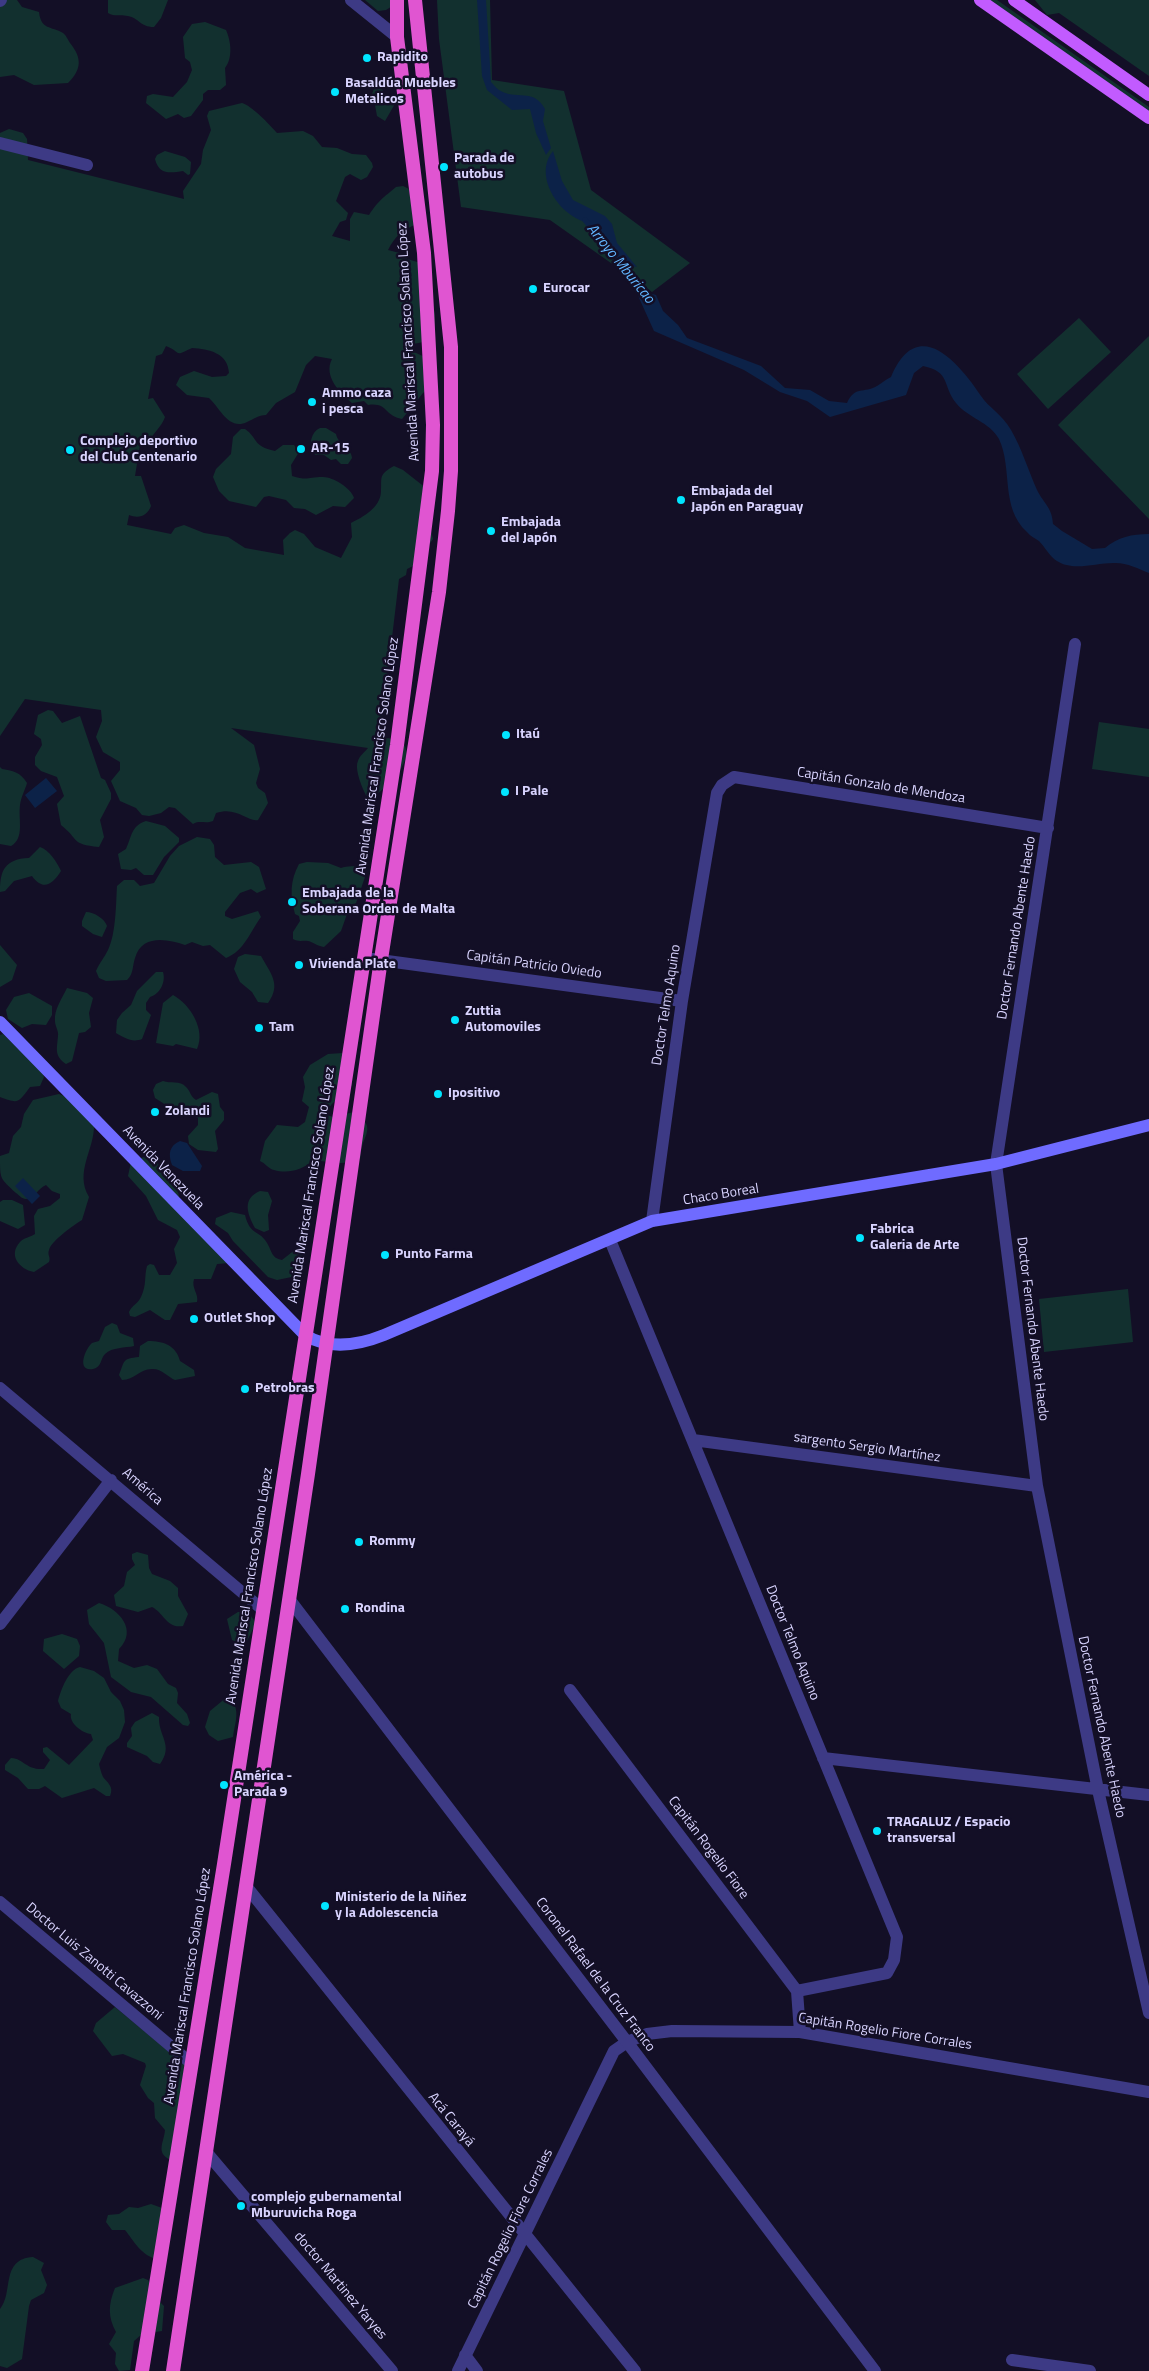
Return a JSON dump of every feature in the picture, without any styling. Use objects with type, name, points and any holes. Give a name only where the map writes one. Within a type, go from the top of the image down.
[{"type":"highway","name":"Avenida Mariscal Francisco Solano López","points":[[173,2371],[289,1599],[315,1339],[365,958],[397,746],[432,471],[433,425],[424,253],[397,37],[397,0]]},
{"type":"highway","name":"Avenida Mariscal Francisco Solano López","points":[[142,2371],[263,1610],[315,1339],[381,959],[439,592],[451,471],[451,347],[415,0]]},
{"type":"main road","points":[[980,0],[1149,118]]},
{"type":"main road","points":[[1014,0],[1149,95]]},
{"type":"main road","name":"Avenida Venezuela","points":[[0,1022],[315,1339]]},
{"type":"main road","name":"Chaco Boreal","points":[[315,1339],[345,1345],[363,1344],[652,1221],[996,1164],[1149,1125]]},
{"type":"street","points":[[351,0],[397,37]]},
{"type":"street","points":[[0,143],[86,165]]},
{"type":"street","name":"Doctor Fernando Abente Haedo","points":[[1074,644],[1048,828],[996,1164],[1037,1486],[1098,1790],[1149,2013]]},
{"type":"street","name":"Capitán Gonzalo de Mendoza","points":[[717,793],[722,785],[734,777],[1048,828]]},
{"type":"street","name":"Doctor Telmo Aquino","points":[[652,1221],[682,1001],[717,793]]},
{"type":"street","name":"Capitán Patricio Oviedo","points":[[365,958],[682,1001]]},
{"type":"street","name":"Doctor Telmo Aquino","points":[[610,1240],[694,1440],[897,1937],[894,1960],[887,1973],[797,1991]]},
{"type":"street","name":"América","points":[[0,1388],[263,1610]]},
{"type":"street","name":"sargento Sergio Martínez","points":[[694,1440],[1037,1486]]},
{"type":"street","points":[[0,1624],[111,1480]]},
{"type":"street","name":"Coronel Rafael de la Cruz Franco","points":[[289,1599],[875,2371]]},
{"type":"street","name":"Capitán Rogelio Fiore","points":[[570,1690],[797,1991]]},
{"type":"street","points":[[823,1758],[1149,1795]]},
{"type":"street","name":"Acá Carayá","points":[[246,1886],[635,2371]]},
{"type":"street","name":"Doctor Luis Zanotti Cavazzoni","points":[[0,1902],[192,2064]]},
{"type":"street","points":[[797,1991],[800,2032]]},
{"type":"street","name":"Capitán Rogelio Fiore Corrales","points":[[458,2371],[464,2355],[525,2236],[614,2051],[627,2042],[647,2034],[672,2031],[800,2032],[1149,2092]]},
{"type":"street","name":"doctor Martinez Yaryes","points":[[207,2153],[392,2371]]},
{"type":"street","points":[[464,2355],[477,2371]]},
{"type":"street","points":[[1012,2360],[1090,2371]]},
{"type":"green space","points":[[0,0],[17,0],[22,7],[39,12],[44,25],[65,35],[77,54],[79,63],[76,73],[68,83],[34,85],[14,75],[0,77]]},
{"type":"green space","points":[[108,0],[168,0],[161,18],[154,27],[149,27],[132,17],[108,13]]},
{"type":"green space","points":[[365,0],[397,0],[397,3],[386,10],[378,11]]},
{"type":"green space","points":[[437,0],[490,0],[492,80],[564,91],[591,190],[690,263],[652,292],[550,220],[461,207],[439,39]]},
{"type":"green space","points":[[990,0],[997,0],[1149,107],[1149,112]]},
{"type":"green space","points":[[1035,0],[1149,0],[1149,76],[1059,13],[1047,15]]},
{"type":"green space","points":[[205,22],[226,30],[228,34],[230,49],[228,64],[225,68],[226,85],[220,90],[208,90],[203,94],[203,100],[191,116],[184,118],[178,114],[166,119],[146,103],[147,96],[153,94],[173,97],[187,82],[192,70],[190,62],[185,58],[183,37],[192,24]]},
{"type":"green space","points":[[375,86],[381,87],[387,98],[392,98],[396,102],[385,121],[377,116],[375,105],[370,99]]},
{"type":"green space","name":"Complejo deportivo del Club Centenario","points":[[242,103],[255,111],[277,133],[303,131],[313,136],[322,147],[337,148],[352,154],[366,155],[372,163],[373,167],[367,177],[361,180],[350,174],[345,177],[336,201],[348,213],[346,220],[340,222],[332,236],[350,241],[350,219],[354,212],[369,215],[379,202],[396,187],[403,186],[411,190],[417,224],[400,234],[388,250],[407,255],[407,259],[424,264],[435,314],[435,331],[429,341],[413,344],[414,352],[429,359],[431,387],[423,393],[402,419],[392,415],[383,407],[368,405],[364,401],[352,403],[338,389],[331,378],[330,365],[332,359],[315,356],[306,365],[295,392],[276,403],[266,415],[258,416],[241,424],[230,421],[225,417],[209,398],[187,395],[176,385],[180,377],[194,371],[212,377],[226,376],[229,373],[225,361],[211,351],[192,348],[178,353],[166,346],[162,354],[156,356],[148,399],[153,398],[165,417],[150,441],[141,439],[135,476],[141,476],[151,506],[142,516],[129,515],[127,525],[171,534],[175,528],[184,525],[204,533],[228,537],[245,548],[284,555],[283,540],[295,530],[304,534],[315,547],[341,558],[352,537],[351,523],[366,515],[378,503],[383,474],[394,466],[403,470],[431,492],[429,522],[433,539],[415,565],[407,569],[406,575],[399,579],[380,738],[397,740],[405,746],[406,756],[402,767],[394,778],[385,788],[375,795],[367,797],[359,779],[357,765],[360,757],[368,748],[231,728],[254,745],[260,769],[256,783],[258,788],[265,793],[268,803],[258,820],[230,811],[223,811],[216,813],[213,821],[193,824],[175,808],[169,807],[161,813],[149,816],[142,815],[136,808],[120,801],[111,781],[120,770],[120,762],[103,752],[96,737],[102,721],[101,710],[25,699],[0,736],[0,133],[9,129],[23,133],[27,139],[28,160],[184,199],[183,191],[201,164],[203,150],[211,130],[207,116],[209,111]]},
{"type":"green space","points":[[165,151],[185,157],[191,162],[190,174],[188,175],[183,171],[166,172],[159,168],[155,159],[157,155]]},
{"type":"green space","points":[[1079,318],[1111,352],[1048,409],[1017,374]]},
{"type":"green space","points":[[1149,336],[1149,519],[1058,425]]},
{"type":"green space","points":[[320,428],[326,428],[336,434],[339,441],[351,454],[352,458],[348,464],[341,464],[336,459],[331,460],[324,455],[312,453],[312,439],[315,432]]},
{"type":"green space","points":[[241,429],[245,429],[262,447],[268,449],[275,451],[283,445],[294,445],[299,452],[291,465],[292,476],[305,479],[327,477],[346,487],[354,498],[345,507],[333,506],[316,515],[305,509],[294,508],[286,500],[269,496],[264,497],[256,507],[229,501],[219,491],[213,477],[216,469],[231,454],[233,437]]},
{"type":"green space","points":[[48,710],[53,711],[62,723],[80,716],[101,778],[105,780],[111,793],[111,799],[100,820],[104,837],[99,847],[79,843],[61,825],[57,804],[64,796],[57,777],[41,771],[35,765],[35,757],[42,745],[41,739],[34,734],[38,715]]},
{"type":"green space","points":[[1099,722],[1149,729],[1149,777],[1092,769]]},
{"type":"green space","points":[[0,767],[19,774],[27,783],[20,805],[18,838],[11,846],[0,844]]},
{"type":"green space","points":[[146,821],[165,826],[179,838],[179,842],[164,857],[153,875],[144,875],[136,868],[131,870],[121,869],[118,854],[126,849],[137,826]]},
{"type":"green space","points":[[197,837],[210,839],[214,845],[215,857],[224,865],[251,862],[259,867],[266,889],[257,893],[251,889],[240,893],[225,912],[225,916],[232,919],[258,911],[261,917],[242,946],[238,951],[226,958],[210,945],[203,946],[192,942],[185,945],[171,941],[156,940],[143,945],[138,950],[132,972],[127,980],[106,981],[99,978],[96,971],[108,950],[113,936],[117,886],[124,880],[134,880],[140,886],[154,883],[170,856],[179,846]]},
{"type":"green space","points":[[40,847],[47,851],[61,871],[54,880],[44,885],[36,881],[32,876],[14,881],[5,891],[0,892],[1,878],[9,863],[29,858]]},
{"type":"green space","points":[[307,862],[328,863],[341,868],[355,866],[366,874],[356,903],[347,914],[341,931],[324,947],[309,941],[293,939],[293,932],[300,921],[293,907],[292,882],[299,864]]},
{"type":"green space","points":[[86,912],[102,918],[106,923],[107,926],[102,937],[93,934],[82,926]]},
{"type":"green space","points":[[0,945],[17,965],[12,980],[0,987]]},
{"type":"green space","points":[[245,954],[261,956],[271,973],[274,990],[268,1003],[258,1002],[252,992],[240,982],[234,969],[238,957]]},
{"type":"green space","points":[[156,972],[163,972],[164,980],[157,993],[150,997],[146,1003],[146,1010],[151,1015],[142,1039],[132,1040],[116,1033],[117,1020],[131,1005],[137,991]]},
{"type":"green space","points":[[67,988],[87,993],[93,998],[89,1013],[91,1027],[85,1032],[79,1033],[72,1061],[66,1064],[57,1052],[58,1034],[55,1017],[57,1008]]},
{"type":"green space","points":[[29,993],[52,1006],[52,1015],[46,1025],[32,1024],[22,1028],[8,1019],[6,1010],[14,997]]},
{"type":"green space","points":[[173,995],[185,1005],[195,1018],[199,1034],[197,1049],[176,1044],[173,1046],[156,1043],[163,1003]]},
{"type":"green space","points":[[3,1034],[42,1072],[44,1077],[40,1086],[30,1087],[18,1101],[11,1101],[0,1097],[0,1035]]},
{"type":"green space","points":[[343,1053],[352,1073],[352,1085],[330,1106],[327,1115],[333,1117],[354,1112],[365,1122],[367,1132],[362,1145],[360,1159],[346,1163],[312,1161],[304,1167],[290,1171],[279,1171],[270,1168],[260,1161],[265,1141],[277,1125],[298,1127],[305,1122],[309,1107],[302,1101],[305,1087],[303,1077],[310,1065],[328,1054]]},
{"type":"green space","points":[[163,1081],[184,1085],[196,1100],[212,1092],[218,1094],[220,1107],[224,1112],[224,1120],[215,1131],[218,1149],[216,1152],[198,1150],[189,1144],[188,1136],[198,1125],[198,1118],[183,1111],[177,1112],[155,1098],[153,1090],[156,1084]]},
{"type":"green space","points":[[59,1094],[64,1096],[94,1124],[92,1142],[84,1170],[85,1188],[89,1197],[82,1220],[54,1242],[49,1252],[49,1262],[34,1272],[20,1265],[15,1252],[21,1241],[35,1234],[34,1216],[38,1209],[50,1206],[60,1198],[60,1194],[52,1191],[46,1185],[29,1199],[22,1198],[2,1178],[0,1156],[9,1153],[13,1136],[21,1127],[24,1114],[33,1100]]},
{"type":"green space","points":[[144,1157],[153,1158],[177,1185],[180,1203],[229,1263],[217,1264],[211,1279],[194,1279],[193,1285],[197,1302],[178,1304],[170,1320],[165,1320],[150,1310],[135,1317],[130,1316],[129,1312],[140,1299],[143,1292],[147,1266],[150,1264],[154,1265],[159,1275],[170,1275],[177,1263],[174,1249],[180,1237],[177,1230],[158,1220],[146,1196],[128,1176],[131,1162]]},
{"type":"green space","points":[[260,1191],[268,1192],[272,1201],[268,1215],[269,1230],[264,1232],[255,1228],[248,1212],[250,1198]]},
{"type":"green space","points":[[12,1200],[23,1205],[25,1225],[18,1229],[0,1221],[0,1202]]},
{"type":"green space","points":[[231,1212],[245,1215],[252,1230],[264,1239],[276,1258],[282,1260],[296,1249],[305,1255],[304,1270],[301,1275],[277,1280],[268,1277],[233,1241],[228,1233],[215,1224],[216,1218]]},
{"type":"green space","points":[[1128,1289],[1133,1342],[1044,1352],[1039,1299]]},
{"type":"green space","points":[[112,1323],[117,1325],[120,1333],[133,1338],[134,1346],[108,1352],[103,1356],[98,1367],[88,1369],[83,1364],[89,1346],[99,1341],[105,1327]]},
{"type":"green space","points":[[148,1341],[168,1345],[175,1351],[180,1361],[194,1370],[195,1376],[175,1380],[159,1370],[148,1369],[122,1380],[119,1375],[123,1363],[139,1357],[140,1346]]},
{"type":"green space","points":[[137,1552],[148,1555],[149,1568],[152,1574],[170,1581],[178,1588],[178,1596],[188,1614],[183,1626],[169,1623],[152,1607],[138,1612],[116,1606],[114,1595],[124,1586],[127,1572],[135,1565],[132,1554]]},
{"type":"green space","points":[[99,1603],[113,1610],[124,1621],[127,1635],[119,1649],[118,1661],[134,1668],[147,1665],[157,1669],[168,1684],[176,1688],[178,1693],[177,1703],[187,1714],[190,1723],[188,1726],[183,1725],[151,1697],[131,1692],[111,1677],[104,1643],[89,1624],[87,1610]]},
{"type":"green space","points":[[238,1612],[248,1612],[256,1623],[247,1641],[241,1644],[232,1640],[227,1619]]},
{"type":"green space","points":[[62,1634],[77,1639],[80,1646],[79,1656],[64,1669],[43,1651],[44,1639]]},
{"type":"green space","points":[[80,1667],[94,1671],[104,1678],[124,1710],[125,1722],[119,1738],[107,1747],[99,1764],[103,1777],[111,1788],[110,1796],[106,1796],[94,1788],[62,1798],[45,1786],[39,1789],[28,1789],[18,1778],[5,1770],[5,1765],[11,1758],[33,1768],[44,1769],[50,1760],[43,1752],[43,1748],[47,1747],[69,1765],[93,1740],[91,1734],[80,1730],[74,1724],[71,1714],[61,1708],[58,1701],[69,1676]]},
{"type":"green space","points":[[227,1697],[235,1705],[236,1710],[233,1737],[218,1741],[209,1735],[205,1727],[210,1711]]},
{"type":"green space","points":[[152,1713],[159,1717],[159,1724],[166,1746],[164,1757],[160,1764],[127,1747],[127,1743],[132,1736],[131,1728],[135,1722]]},
{"type":"green space","points":[[115,2007],[186,2066],[171,2160],[162,2151],[165,2130],[155,2118],[154,2103],[148,2098],[140,2085],[146,2066],[145,2063],[123,2054],[112,2056],[93,2031],[96,2023]]},
{"type":"green space","points":[[151,2204],[162,2208],[156,2259],[142,2251],[125,2230],[112,2230],[106,2222],[108,2215],[119,2214],[129,2207],[138,2208]]},
{"type":"green space","points":[[33,2257],[44,2263],[41,2270],[47,2285],[44,2293],[31,2300],[22,2359],[7,2368],[0,2366],[0,2309],[4,2302],[12,2270],[23,2259]]},
{"type":"green space","points":[[143,2278],[148,2280],[158,2300],[164,2306],[162,2331],[142,2334],[134,2341],[130,2370],[119,2371],[115,2364],[116,2353],[109,2344],[116,2332],[110,2316],[111,2300],[115,2288]]},
{"type":"water","points":[[477,0],[486,0],[491,82],[505,93],[530,96],[540,102],[545,109],[543,121],[551,148],[546,155],[536,133],[530,109],[512,110],[487,90],[482,76]]},
{"type":"water","points":[[553,151],[562,181],[573,200],[605,216],[612,224],[617,243],[637,267],[616,263],[611,246],[601,232],[571,215],[555,199],[546,175],[548,159]]},
{"type":"water","points":[[635,289],[656,295],[663,311],[678,325],[687,338],[761,366],[785,388],[810,390],[829,401],[847,403],[853,394],[877,386],[891,377],[901,359],[913,349],[925,346],[937,350],[960,369],[1011,430],[1037,490],[1049,509],[1053,524],[1092,549],[1105,548],[1115,541],[1126,537],[1149,534],[1149,573],[1120,563],[1071,566],[1052,557],[1039,541],[1027,532],[1013,511],[1003,451],[999,439],[990,428],[967,413],[956,403],[945,380],[938,372],[923,366],[914,373],[906,395],[830,417],[807,401],[780,392],[744,370],[654,331]]},
{"type":"water","points":[[46,778],[57,791],[35,808],[25,795]]},
{"type":"water","points":[[180,1141],[187,1143],[202,1166],[200,1171],[183,1171],[172,1165],[170,1151]]},
{"type":"water","points":[[23,1178],[40,1196],[32,1204],[15,1186]]},
{"type":"waterway","name":"Arroyo Mburicao","points":[[585,220],[650,297]]},
{"type":"place","name":"Rapidito","points":[[367,58]]},
{"type":"place","name":"Basaldúa Muebles Metalicos","points":[[335,92]]},
{"type":"place","name":"Parada de autobus","points":[[444,167]]},
{"type":"place","name":"Eurocar","points":[[533,289]]},
{"type":"place","name":"Ammo caza i pesca","points":[[312,402]]},
{"type":"place","name":"AR-15","points":[[301,449]]},
{"type":"place","name":"Complejo deportivo del Club Centenario","points":[[70,450]]},
{"type":"place","name":"Embajada del Japón en Paraguay","points":[[681,500]]},
{"type":"place","name":"Embajada del Japón","points":[[491,531]]},
{"type":"place","name":"Itaú","points":[[506,735]]},
{"type":"place","name":"I Pale","points":[[505,792]]},
{"type":"place","name":"Embajada de la Soberana Orden de Malta","points":[[292,902]]},
{"type":"place","name":"Vivienda Plate","points":[[299,965]]},
{"type":"place","name":"Zuttia Automoviles","points":[[455,1020]]},
{"type":"place","name":"Tam","points":[[259,1028]]},
{"type":"place","name":"Ipositivo","points":[[438,1094]]},
{"type":"place","name":"Zolandi","points":[[155,1112]]},
{"type":"place","name":"Fabrica Galeria de Arte","points":[[860,1238]]},
{"type":"place","name":"Punto Farma","points":[[385,1255]]},
{"type":"place","name":"Outlet Shop","points":[[194,1319]]},
{"type":"place","name":"Petrobras","points":[[245,1389]]},
{"type":"place","name":"Rommy","points":[[359,1542]]},
{"type":"place","name":"Rondina","points":[[345,1609]]},
{"type":"place","name":"América - Parada 9","points":[[224,1785]]},
{"type":"place","name":"TRAGALUZ / Espacio transversal","points":[[877,1831]]},
{"type":"place","name":"Ministerio de la Niñez y la Adolescencia","points":[[325,1906]]},
{"type":"place","name":"complejo gubernamental Mburuvicha Roga","points":[[241,2206]]}]
